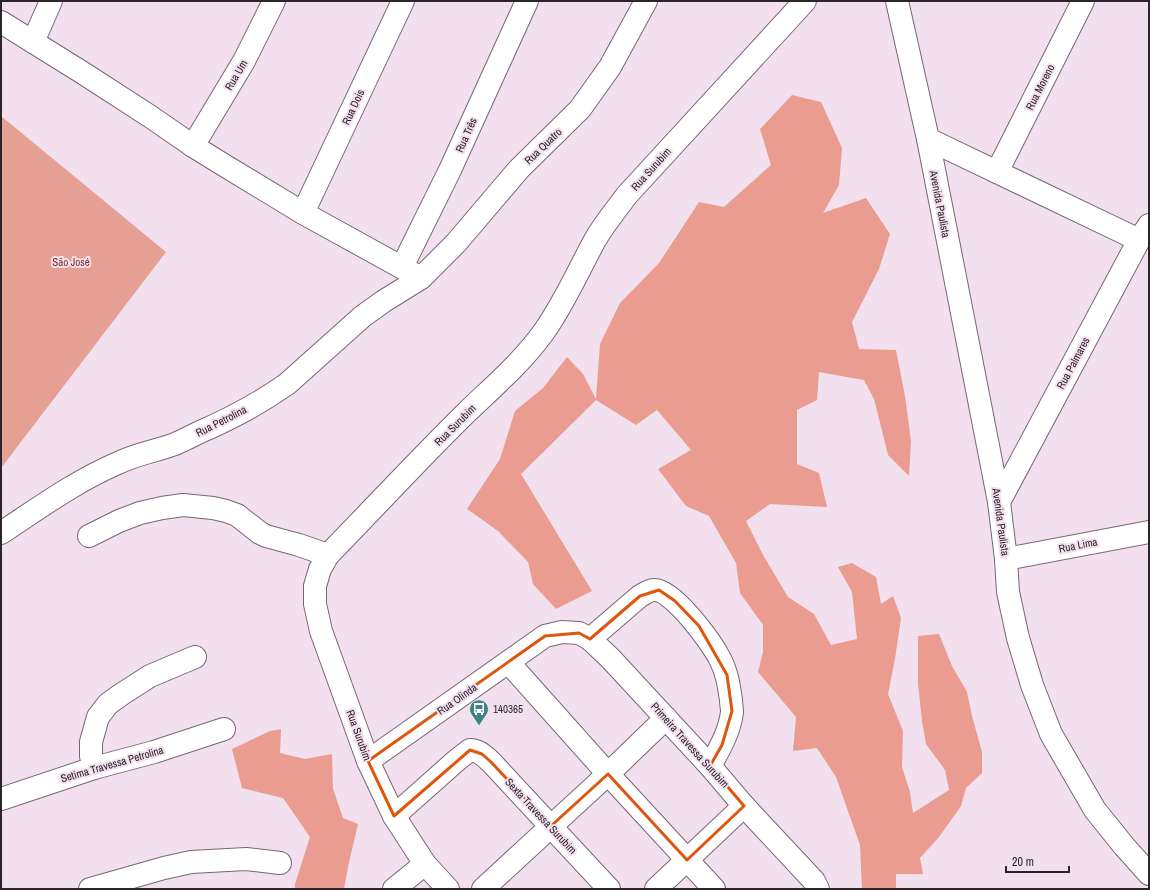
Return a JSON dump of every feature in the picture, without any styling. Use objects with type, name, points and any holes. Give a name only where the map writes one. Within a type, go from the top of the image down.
[{"type":"street","points":[[33,42],[51,1]]},
{"type":"street","name":"Rua Um","points":[[193,146],[244,61],[274,1]]},
{"type":"street","name":"Rua Dois","points":[[303,213],[403,1]]},
{"type":"street","name":"Rua Três","points":[[402,267],[450,170],[527,1]]},
{"type":"street","name":"Rua Quatro","points":[[421,278],[456,243],[519,170],[580,109],[610,67],[646,1]]},
{"type":"street","name":"Rua Surubim","points":[[448,889],[425,864],[394,816],[368,761],[321,631],[315,604],[315,586],[320,568],[328,555],[468,411],[528,353],[544,332],[567,296],[596,240],[609,219],[627,196],[805,1]]},
{"type":"street","name":"Avenida Paulista","points":[[897,1],[928,139],[999,502],[1006,559],[1008,592],[1018,638],[1032,685],[1051,734],[1095,810],[1149,874]]},
{"type":"street","name":"Rua Moreno","points":[[997,172],[1083,1]]},
{"type":"street","points":[[1,22],[145,112],[193,146],[303,213],[421,278]]},
{"type":"street","points":[[928,139],[997,172],[1144,233]]},
{"type":"street","name":"Rua Palmares","points":[[999,502],[1144,233]]},
{"type":"street","name":"Rua Petrolina","points":[[1,533],[33,511],[95,474],[119,462],[142,453],[175,444],[222,423],[275,393],[288,384],[363,316],[421,278]]},
{"type":"street","points":[[89,536],[119,521],[140,513],[183,505],[226,511],[237,515],[266,536],[328,555]]},
{"type":"street","name":"Rua Lima","points":[[1006,559],[1149,532]]},
{"type":"street","points":[[590,639],[640,596],[654,590],[660,590],[675,601],[685,611],[699,626],[709,641],[720,659],[727,675],[732,712],[722,745],[710,766]]},
{"type":"street","name":"Primeira Travessa Surubim","points":[[545,636],[562,632],[579,634],[590,639],[611,659],[710,766],[744,806],[814,881],[818,889]]},
{"type":"street","name":"Rua Olinda","points":[[368,761],[509,663],[545,636]]},
{"type":"street","points":[[94,768],[90,742],[98,717],[108,704],[150,676],[196,656]]},
{"type":"street","points":[[509,663],[608,774],[714,889]]},
{"type":"street","points":[[483,889],[608,774],[666,718]]},
{"type":"street","name":"Setima Travessa Petrolina","points":[[1,800],[94,768],[154,752],[224,729]]},
{"type":"street","name":"Sexta Travessa Surubim","points":[[394,816],[457,760],[470,750],[477,751],[486,758],[551,826],[608,889]]},
{"type":"street","points":[[656,889],[744,806]]},
{"type":"street","points":[[90,889],[191,862],[246,859],[280,863]]},
{"type":"street","points":[[394,889],[425,864]]},
{"type":"highlighted area","points":[[659,590],[675,601],[699,626],[727,675],[732,711],[722,745],[710,766],[744,806],[687,860],[608,774],[551,826],[491,762],[482,754],[470,750],[394,816],[368,761],[545,636],[579,633],[590,639],[640,596]]},
{"type":"green space","name":"São José","points":[[1,116],[166,252],[1,468]]},
{"type":"shaded area","points":[[792,95],[821,102],[842,148],[839,185],[823,213],[866,198],[890,234],[879,269],[852,322],[859,349],[896,350],[905,396],[911,441],[909,476],[888,455],[874,399],[864,380],[819,372],[817,400],[797,410],[797,464],[819,473],[827,507],[770,504],[746,521],[763,555],[788,597],[814,614],[831,645],[857,639],[852,592],[838,567],[852,563],[876,577],[881,604],[893,596],[901,618],[888,694],[903,731],[902,767],[910,792],[913,813],[949,790],[945,770],[926,744],[918,683],[918,636],[939,634],[952,666],[967,692],[982,752],[982,773],[966,788],[961,806],[939,837],[920,858],[923,874],[896,874],[895,889],[862,889],[860,845],[836,777],[817,748],[793,751],[796,717],[758,672],[763,652],[763,625],[740,593],[736,563],[709,516],[686,506],[658,469],[691,450],[657,410],[636,425],[596,400],[521,474],[592,591],[556,609],[533,584],[528,562],[498,531],[467,509],[500,459],[515,411],[543,388],[567,357],[583,374],[596,399],[600,344],[620,303],[659,263],[699,202],[724,207],[771,165],[760,129]]},
{"type":"shaded area","points":[[281,729],[280,753],[305,759],[332,754],[333,789],[343,818],[358,824],[344,889],[295,889],[295,884],[310,837],[283,798],[242,788],[232,749],[270,731]]},
{"type":"place","name":"140365","points":[[479,726]]}]
